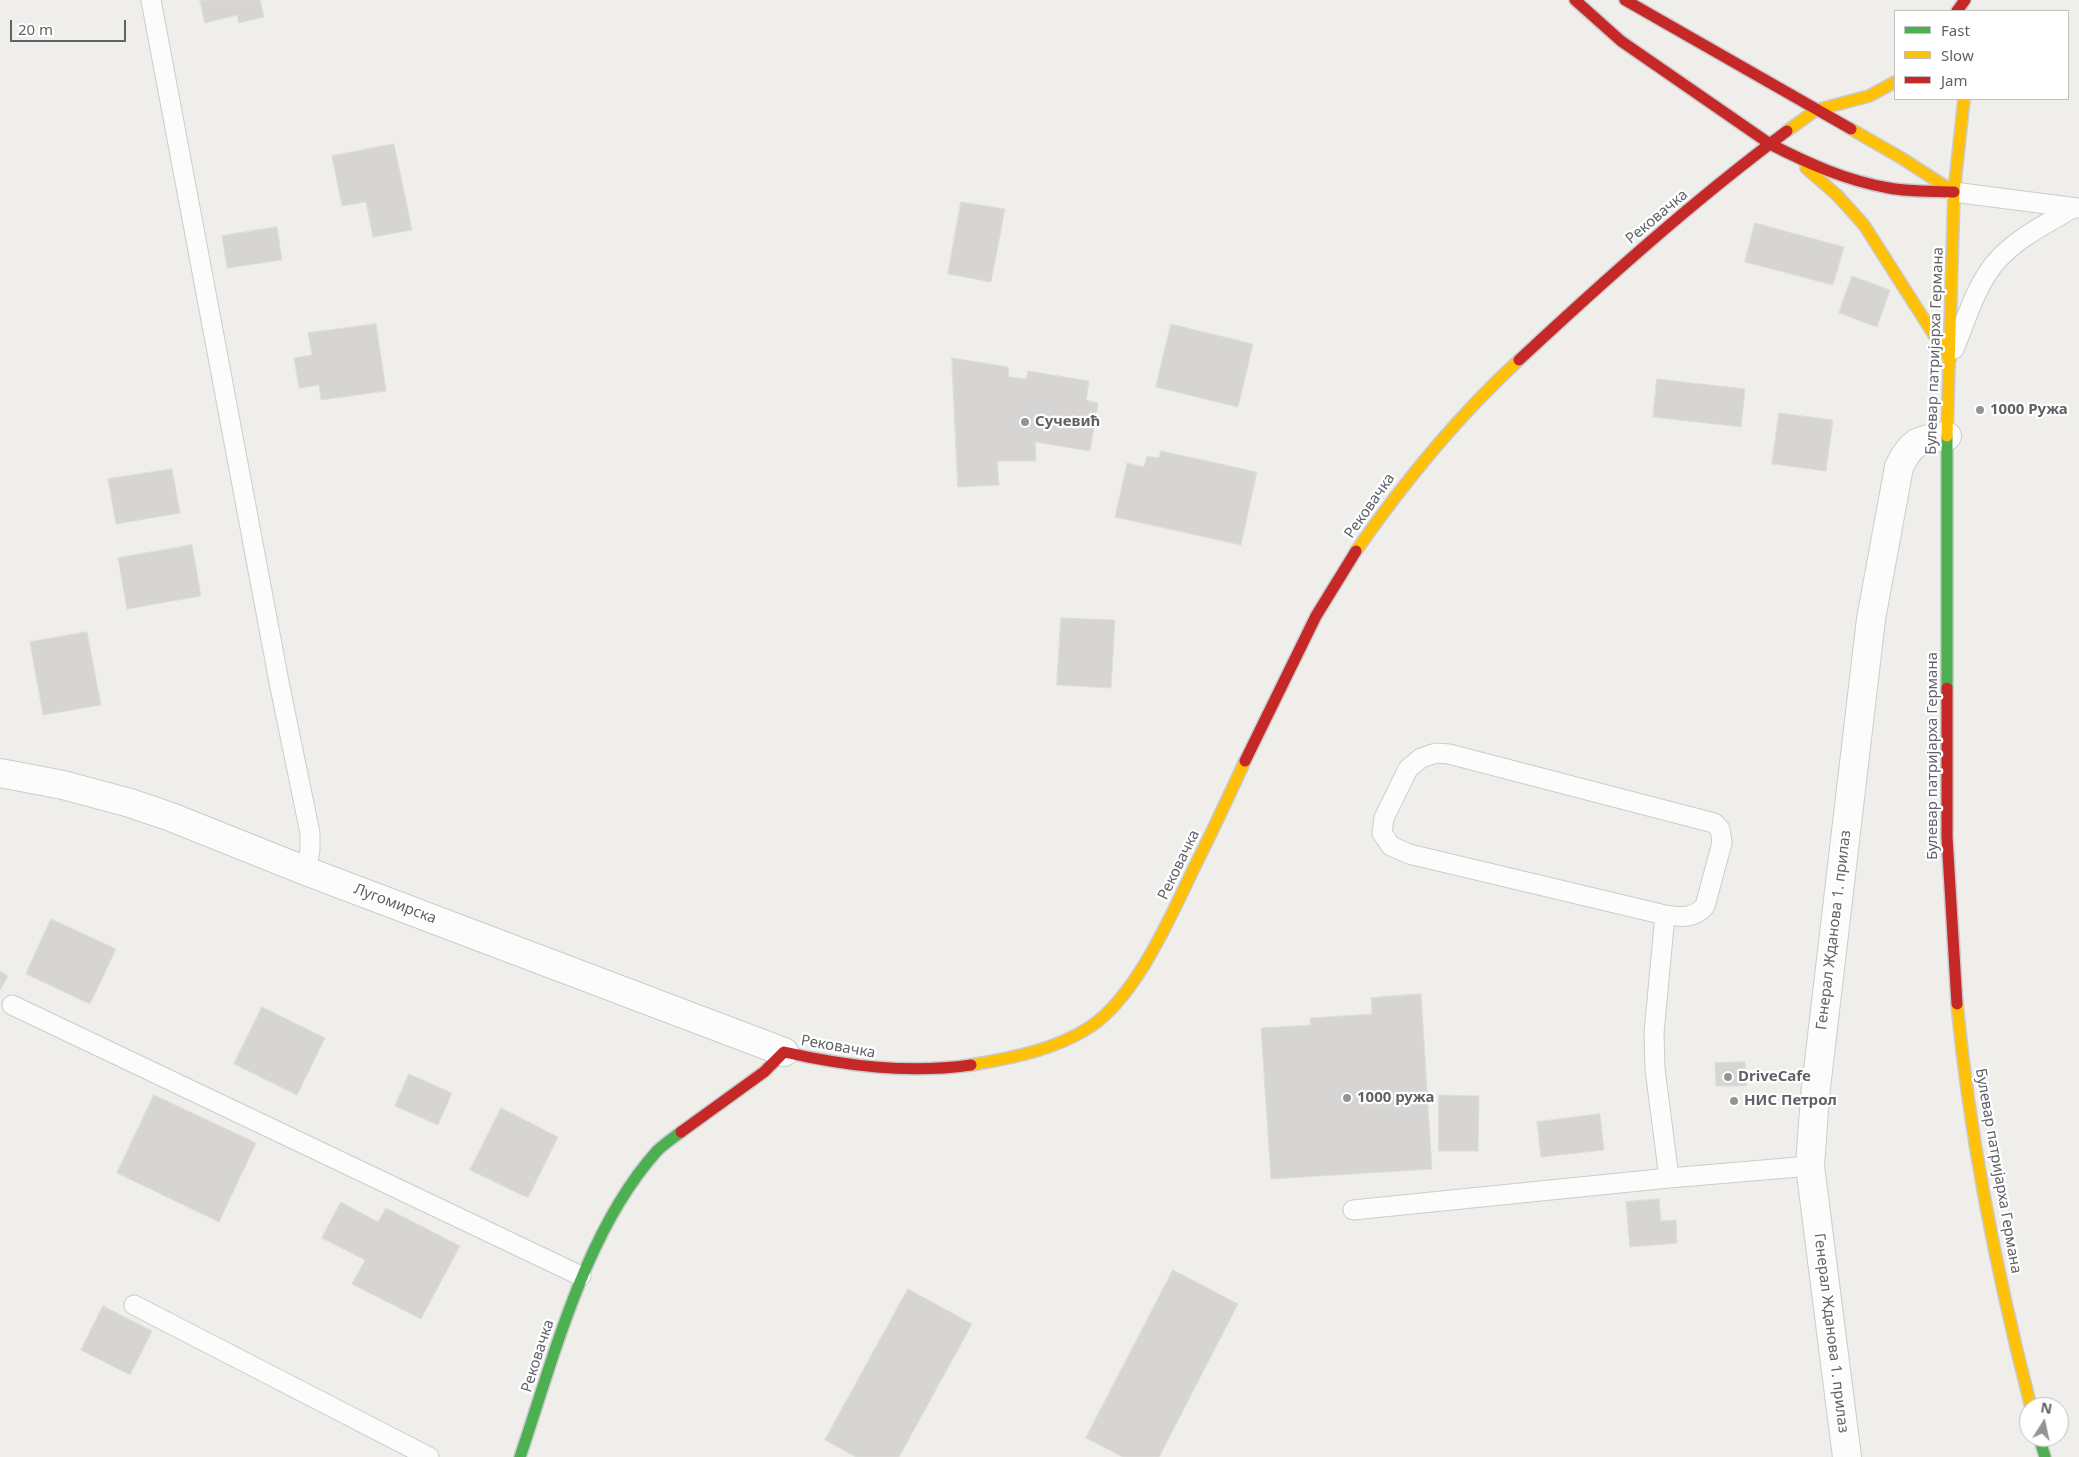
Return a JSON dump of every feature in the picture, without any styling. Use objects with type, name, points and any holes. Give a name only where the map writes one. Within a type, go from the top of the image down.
[{"type":"main road","points":[[1575,0],[1621,41],[1770,144],[1793,157],[1850,178],[1879,186],[1954,192]]},
{"type":"main road","points":[[1624,0],[1816,110],[1894,151],[1925,170],[1954,192]]},
{"type":"main road","points":[[1816,110],[1869,96],[1894,83]]},
{"type":"main road","name":"Булевар патријарха Германа","points":[[1964,100],[1954,192],[1948,436],[1947,837],[1953,954],[1963,1066],[1972,1128],[2012,1333],[2028,1397]]},
{"type":"main road","name":"Рековачка","points":[[520,1457],[580,1276],[625,1192],[658,1150],[712,1108],[764,1072],[784,1052],[828,1063],[899,1071],[936,1070],[977,1065],[1010,1058],[1056,1043],[1092,1025],[1119,999],[1163,934],[1294,658],[1316,616],[1356,551],[1408,478],[1485,391],[1584,299],[1740,166],[1816,110]]},
{"type":"main road","points":[[1793,157],[1837,195],[1864,226],[1950,360]]},
{"type":"street","name":"Генерал Жданова 1. прилаз","points":[[1847,1457],[1810,1166],[1815,1096],[1870,628],[1899,467],[1906,452],[1920,440],[1948,436]]},
{"type":"street","name":"Лугомирска","points":[[0,773],[63,784],[171,817],[306,871],[784,1052]]},
{"type":"lane","points":[[151,0],[278,677],[310,833],[310,850],[306,871]]},
{"type":"lane","points":[[1954,192],[2076,208]]},
{"type":"lane","points":[[1950,360],[1981,284],[1996,262],[2032,232],[2076,208]]},
{"type":"lane","points":[[1436,753],[1449,754],[1714,823],[1720,829],[1722,844],[1704,906],[1699,913],[1691,916],[1665,915],[1409,854],[1392,846],[1382,833],[1384,818],[1408,769],[1421,758],[1436,753]]},
{"type":"lane","points":[[1665,915],[1654,1033],[1655,1060],[1669,1178]]},
{"type":"lane","points":[[12,1005],[580,1276]]},
{"type":"lane","points":[[1353,1210],[1669,1178],[1810,1166]]},
{"type":"lane","points":[[134,1305],[429,1457]]},
{"type":"building","points":[[200,0],[260,0],[264,17],[239,23],[237,15],[205,23]]},
{"type":"building","points":[[394,144],[412,230],[373,237],[366,202],[342,206],[332,156]]},
{"type":"building","points":[[961,202],[1005,209],[991,282],[948,274]]},
{"type":"building","points":[[1755,223],[1844,247],[1833,285],[1745,262]]},
{"type":"building","points":[[277,227],[282,260],[227,268],[222,236]]},
{"type":"building","points":[[1852,276],[1890,290],[1877,327],[1839,313]]},
{"type":"building","points":[[376,324],[386,391],[321,400],[319,385],[299,388],[294,358],[312,355],[308,333]]},
{"type":"building","points":[[1171,324],[1253,344],[1238,407],[1156,387]]},
{"type":"building","name":"Сучевић","points":[[952,358],[1008,367],[1009,377],[1026,379],[1028,371],[1089,381],[1086,400],[1098,403],[1090,451],[1035,442],[1036,461],[997,461],[999,485],[958,487]]},
{"type":"building","points":[[1657,379],[1745,389],[1741,427],[1653,417]]},
{"type":"building","points":[[1779,413],[1833,420],[1826,471],[1772,464]]},
{"type":"building","points":[[1161,451],[1257,472],[1241,545],[1115,517],[1127,463],[1144,467],[1147,456],[1159,458]]},
{"type":"building","points":[[172,469],[180,513],[116,524],[108,479]]},
{"type":"building","points":[[192,545],[201,596],[127,609],[118,558]]},
{"type":"building","points":[[1061,618],[1115,620],[1111,688],[1057,685]]},
{"type":"building","points":[[87,632],[101,705],[43,715],[30,642]]},
{"type":"building","points":[[51,919],[116,949],[90,1004],[26,974]]},
{"type":"building","points":[[0,971],[8,976],[0,990]]},
{"type":"building","name":"1000 ружа","points":[[1421,994],[1432,1169],[1271,1179],[1261,1028],[1311,1025],[1310,1018],[1372,1014],[1371,998]]},
{"type":"building","points":[[262,1007],[325,1038],[297,1095],[234,1064]]},
{"type":"building","points":[[1745,1062],[1746,1086],[1716,1086],[1715,1063]]},
{"type":"building","points":[[409,1074],[452,1093],[438,1125],[395,1106]]},
{"type":"building","points":[[154,1095],[256,1143],[219,1222],[117,1173]]},
{"type":"building","points":[[1439,1095],[1479,1096],[1478,1151],[1439,1151]]},
{"type":"building","points":[[501,1108],[558,1137],[528,1198],[470,1170]]},
{"type":"building","points":[[1600,1114],[1604,1150],[1541,1157],[1537,1122]]},
{"type":"building","points":[[1659,1199],[1661,1221],[1676,1220],[1677,1243],[1630,1247],[1626,1202]]},
{"type":"building","points":[[341,1202],[378,1222],[386,1208],[460,1246],[421,1319],[352,1284],[365,1260],[322,1238]]},
{"type":"building","points":[[1173,1270],[1238,1304],[1159,1457],[1123,1457],[1086,1438]]},
{"type":"building","points":[[908,1289],[972,1324],[899,1457],[856,1457],[825,1440]]},
{"type":"building","points":[[103,1306],[152,1331],[130,1375],[81,1350]]},
{"type":"traffic: fast","points":[[1947,436],[1947,688]]},
{"type":"traffic: fast","points":[[520,1457],[574,1296],[610,1218],[632,1183],[657,1151],[681,1132]]},
{"type":"traffic: fast","points":[[2042,1447],[2045,1457]]},
{"type":"traffic: slow","points":[[1787,131],[1816,110],[1869,96],[1894,83]]},
{"type":"traffic: slow","points":[[1947,436],[1954,192],[1964,100]]},
{"type":"traffic: slow","points":[[1851,129],[1903,159],[1954,192]]},
{"type":"traffic: slow","points":[[1806,168],[1837,195],[1864,225],[1950,360]]},
{"type":"traffic: slow","points":[[1356,551],[1432,451],[1474,404],[1519,360]]},
{"type":"traffic: slow","points":[[971,1065],[1017,1056],[1062,1042],[1090,1027],[1107,1013],[1122,996],[1150,956],[1245,761]]},
{"type":"traffic: slow","points":[[1957,1004],[1969,1106],[1986,1207],[2029,1397]]},
{"type":"traffic: jam","points":[[1575,0],[1621,41],[1770,144],[1828,170],[1873,185],[1905,190],[1954,192]]},
{"type":"traffic: jam","points":[[1625,0],[1851,129]]},
{"type":"traffic: jam","points":[[1958,10],[1965,0]]},
{"type":"traffic: jam","points":[[1519,360],[1650,242],[1787,131]]},
{"type":"traffic: jam","points":[[1245,761],[1316,616],[1356,551]]},
{"type":"traffic: jam","points":[[1947,688],[1947,837],[1957,1004]]},
{"type":"traffic: jam","points":[[681,1132],[764,1072],[784,1052],[854,1065],[900,1069],[947,1068],[971,1065]]},
{"type":"place","name":"1000 Ружа","points":[[1980,410]]},
{"type":"place","name":"Сучевић","points":[[1025,422]]},
{"type":"place","name":"DriveCafe","points":[[1728,1077]]},
{"type":"place","name":"1000 ружа","points":[[1347,1098]]},
{"type":"place","name":"НИС Петрол","points":[[1734,1101]]}]
